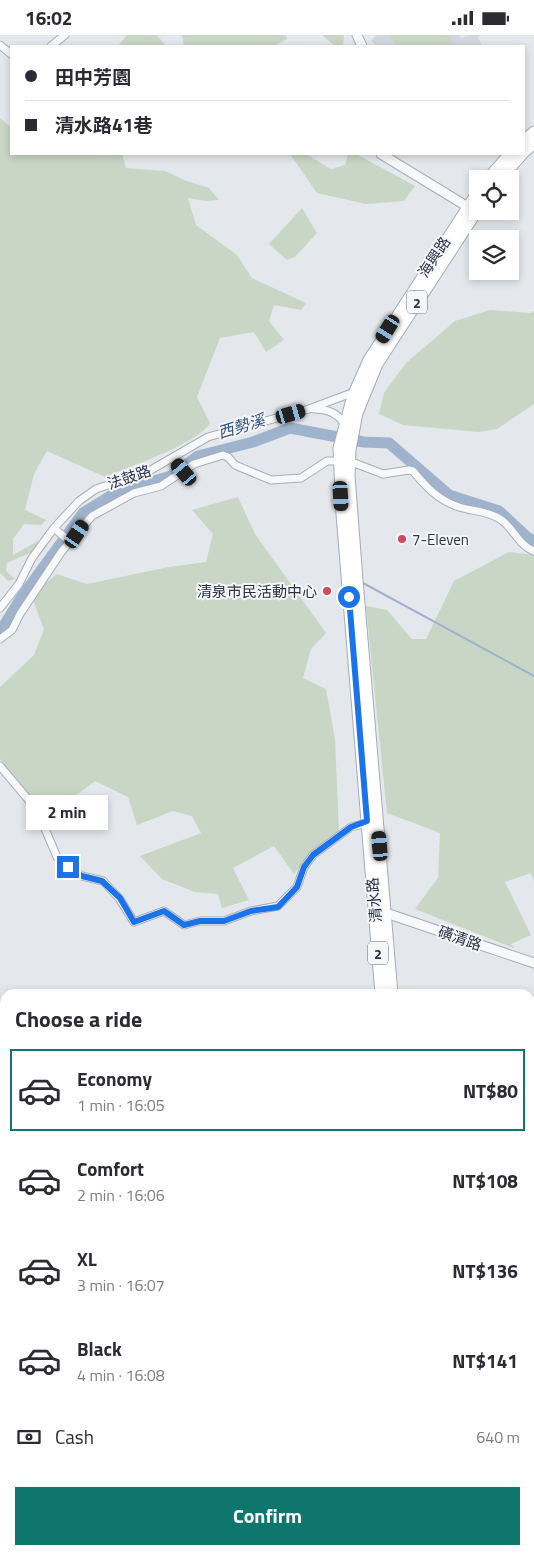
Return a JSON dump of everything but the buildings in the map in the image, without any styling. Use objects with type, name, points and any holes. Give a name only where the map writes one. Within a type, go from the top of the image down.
[{"type":"main road","points":[[496,170],[509,155]]},
{"type":"main road","points":[[508,170],[521,155]]},
{"type":"main road","name":"海興路","points":[[346,428],[358,396],[469,216]]},
{"type":"main road","name":"2","points":[[344,455],[346,428]]},
{"type":"main road","name":"清水路","points":[[344,455],[372,822],[381,913],[391,989]]},
{"type":"main road","name":"清水路","points":[[381,913],[381,989]]},
{"type":"street","points":[[52,45],[65,35]]},
{"type":"street","points":[[0,45],[10,53]]},
{"type":"street","points":[[383,155],[469,205]]},
{"type":"street","name":"法鼓路","points":[[0,608],[19,584],[32,559],[54,528],[79,501],[96,489],[149,471],[173,459],[208,437],[309,409],[350,394],[358,396]]},
{"type":"street","points":[[309,409],[322,409],[334,414],[346,428]]},
{"type":"street","points":[[0,639],[12,630],[20,615],[70,542],[92,516],[119,499],[161,486],[194,464],[223,455],[228,457],[235,465],[271,480],[287,481],[300,478],[327,461],[344,455],[383,474],[413,471],[439,498],[458,507],[500,519],[521,542],[534,551]]},
{"type":"street","points":[[173,459],[184,472]]},
{"type":"street","points":[[54,528],[70,542]]},
{"type":"street","points":[[0,766],[37,810],[57,857],[82,876],[102,881],[120,898],[134,922],[164,911],[184,925],[200,921],[224,921],[251,911],[278,907],[297,887],[304,867],[313,855],[351,827],[372,822]]},
{"type":"street","name":"磺清路","points":[[381,913],[534,963]]},
{"type":"shaded area","points":[[376,35],[459,35],[462,38],[468,35],[481,35],[478,38],[482,45],[376,45],[371,41]]},
{"type":"green space","points":[[127,35],[157,35],[165,45],[119,45]]},
{"type":"green space","points":[[182,35],[286,35],[287,39],[276,45],[184,45]]},
{"type":"green space","points":[[322,35],[344,35],[343,45],[334,45]]},
{"type":"green space","points":[[387,35],[450,35],[452,45],[398,45]]},
{"type":"green space","points":[[0,118],[10,126],[10,155],[122,155],[126,168],[165,171],[184,180],[209,188],[219,200],[206,201],[188,198],[196,225],[237,255],[252,278],[306,303],[301,310],[274,305],[269,321],[284,340],[266,352],[254,332],[220,338],[197,397],[210,423],[203,431],[178,446],[105,477],[47,451],[34,474],[25,510],[46,520],[41,525],[24,524],[13,539],[13,555],[38,541],[34,551],[7,563],[6,571],[15,579],[8,581],[0,573]]},
{"type":"green space","points":[[291,155],[308,155],[331,169],[345,165],[348,155],[358,155],[415,186],[404,201],[366,204],[317,193]]},
{"type":"green space","points":[[302,208],[317,233],[295,257],[287,260],[269,244]]},
{"type":"green space","points":[[490,310],[530,313],[534,311],[534,404],[497,429],[479,432],[403,425],[379,414],[384,393],[406,363],[455,321]]},
{"type":"green space","points":[[238,497],[255,534],[326,633],[311,649],[303,678],[326,689],[335,739],[339,831],[311,852],[294,874],[274,846],[233,868],[249,900],[222,908],[218,894],[195,892],[162,879],[140,856],[201,833],[192,816],[173,811],[137,825],[128,797],[95,781],[59,808],[42,811],[0,759],[0,687],[34,655],[44,629],[31,595],[57,574],[87,584],[169,567],[206,562],[213,534],[192,510]]},
{"type":"green space","points":[[509,552],[534,555],[534,881],[531,873],[505,882],[531,935],[511,944],[514,948],[415,909],[438,878],[440,833],[387,813],[366,606],[387,610],[412,639],[426,639],[454,581]]},
{"type":"waterway","name":"西勢溪","points":[[0,632],[21,598],[83,513],[117,492],[171,476],[198,456],[253,442],[290,428],[364,442],[389,443],[449,495],[499,511],[528,538],[534,540]]},
{"type":"waterway","points":[[363,583],[534,676]]},
{"type":"place","name":"7-Eleven","points":[[402,539]]},
{"type":"place","name":"清泉市民活動中心","points":[[327,591]]},
{"type":"route","points":[[68,867],[87,879],[102,881],[120,898],[131,920],[134,922],[164,911],[167,911],[184,925],[200,921],[224,921],[251,911],[278,907],[282,904],[297,887],[307,861],[313,855],[351,827],[367,821],[349,597]]}]
